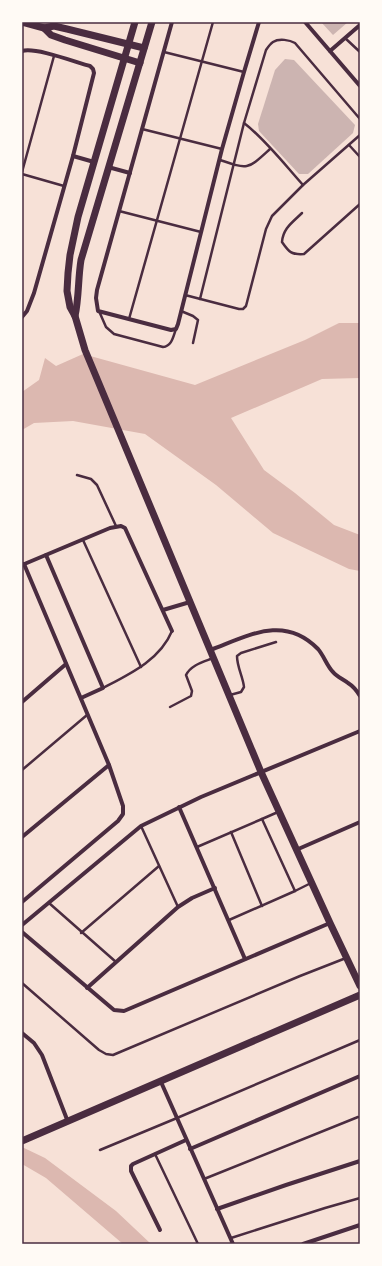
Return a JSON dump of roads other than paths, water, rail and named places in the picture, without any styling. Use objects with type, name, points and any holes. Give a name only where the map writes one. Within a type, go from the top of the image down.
[{"type":"main road","points":[[22,22],[44,28],[54,26],[67,28],[144,48]]},
{"type":"main road","points":[[135,22],[78,218],[68,273],[67,291],[70,307],[75,316],[85,350],[261,772],[360,986]]},
{"type":"main road","points":[[75,316],[78,305],[81,260],[152,22]]},
{"type":"main road","points":[[44,28],[51,35],[140,63]]},
{"type":"main road","points":[[22,1142],[360,995]]},
{"type":"street","points":[[172,22],[96,298],[98,311],[171,330],[176,329],[222,149],[259,22]]},
{"type":"street","points":[[304,22],[360,86]]},
{"type":"street","points":[[330,51],[360,25]]},
{"type":"street","points":[[22,50],[30,50],[90,66],[94,71],[73,156],[34,294],[27,311],[22,318]]},
{"type":"street","points":[[73,156],[94,162]]},
{"type":"street","points":[[108,167],[130,174]]},
{"type":"street","points":[[22,902],[118,821],[123,814],[123,806],[109,765],[23,565],[116,526],[121,526],[125,528],[172,631]]},
{"type":"street","points":[[46,555],[103,688],[81,698]]},
{"type":"street","points":[[163,610],[190,602]]},
{"type":"street","points":[[212,654],[256,633],[274,630],[293,632],[304,638],[318,650],[333,672],[349,683],[360,696]]},
{"type":"street","points":[[22,702],[66,664]]},
{"type":"street","points":[[22,925],[141,826],[179,806],[360,731]]},
{"type":"street","points":[[22,837],[109,765]]},
{"type":"street","points":[[179,806],[245,959]]},
{"type":"street","points":[[296,850],[360,822]]},
{"type":"street","points":[[87,988],[178,907],[192,898],[215,888]]},
{"type":"street","points":[[22,932],[114,1010],[124,1011],[330,923]]},
{"type":"street","points":[[22,1033],[34,1043],[42,1055],[68,1122]]},
{"type":"street","points":[[190,1149],[360,1076]]},
{"type":"street","points":[[161,1082],[234,1244]]},
{"type":"street","points":[[160,1230],[130,1168],[132,1164],[186,1140]]},
{"type":"street","points":[[218,1209],[286,1185],[360,1162]]},
{"type":"street","points":[[303,1244],[360,1225]]},
{"type":"lane","points":[[129,320],[213,22]]},
{"type":"lane","points":[[345,38],[360,52]]},
{"type":"lane","points":[[200,299],[244,123],[266,50],[270,44],[276,40],[288,40],[295,43],[360,119]]},
{"type":"lane","points":[[164,52],[244,72]]},
{"type":"lane","points":[[54,56],[22,173],[64,186]]},
{"type":"lane","points":[[244,123],[270,148],[303,185]]},
{"type":"lane","points":[[142,129],[222,149]]},
{"type":"lane","points":[[185,295],[243,309],[246,306],[268,222],[272,216],[303,185],[360,135]]},
{"type":"lane","points":[[349,145],[360,157]]},
{"type":"lane","points":[[220,160],[241,166],[249,166],[270,148]]},
{"type":"lane","points":[[302,213],[284,232],[282,237],[282,242],[289,252],[295,255],[304,254],[360,204]]},
{"type":"lane","points":[[119,211],[201,232]]},
{"type":"lane","points":[[98,311],[106,327],[114,334],[163,347],[172,342],[176,329]]},
{"type":"lane","points":[[181,311],[194,316],[198,320],[193,343]]},
{"type":"lane","points":[[77,475],[91,479],[97,485],[116,526]]},
{"type":"lane","points":[[82,540],[141,667]]},
{"type":"lane","points":[[103,688],[141,667],[162,649],[172,631]]},
{"type":"lane","points":[[229,696],[240,692],[244,687],[237,656],[241,653],[276,642]]},
{"type":"lane","points":[[170,707],[191,696],[192,691],[186,675],[188,671],[212,654]]},
{"type":"lane","points":[[22,770],[88,715]]},
{"type":"lane","points":[[197,848],[279,811]]},
{"type":"lane","points":[[262,819],[295,891]]},
{"type":"lane","points":[[141,826],[178,907]]},
{"type":"lane","points":[[231,832],[262,906]]},
{"type":"lane","points":[[81,933],[159,866]]},
{"type":"lane","points":[[229,920],[312,883]]},
{"type":"lane","points":[[48,903],[116,962]]},
{"type":"lane","points":[[22,983],[99,1050],[106,1054],[113,1055],[346,958]]},
{"type":"lane","points":[[100,1150],[360,1040]]},
{"type":"lane","points":[[204,1179],[319,1131],[358,1117]]},
{"type":"lane","points":[[155,1153],[198,1244]]},
{"type":"lane","points":[[231,1238],[360,1198]]}]
